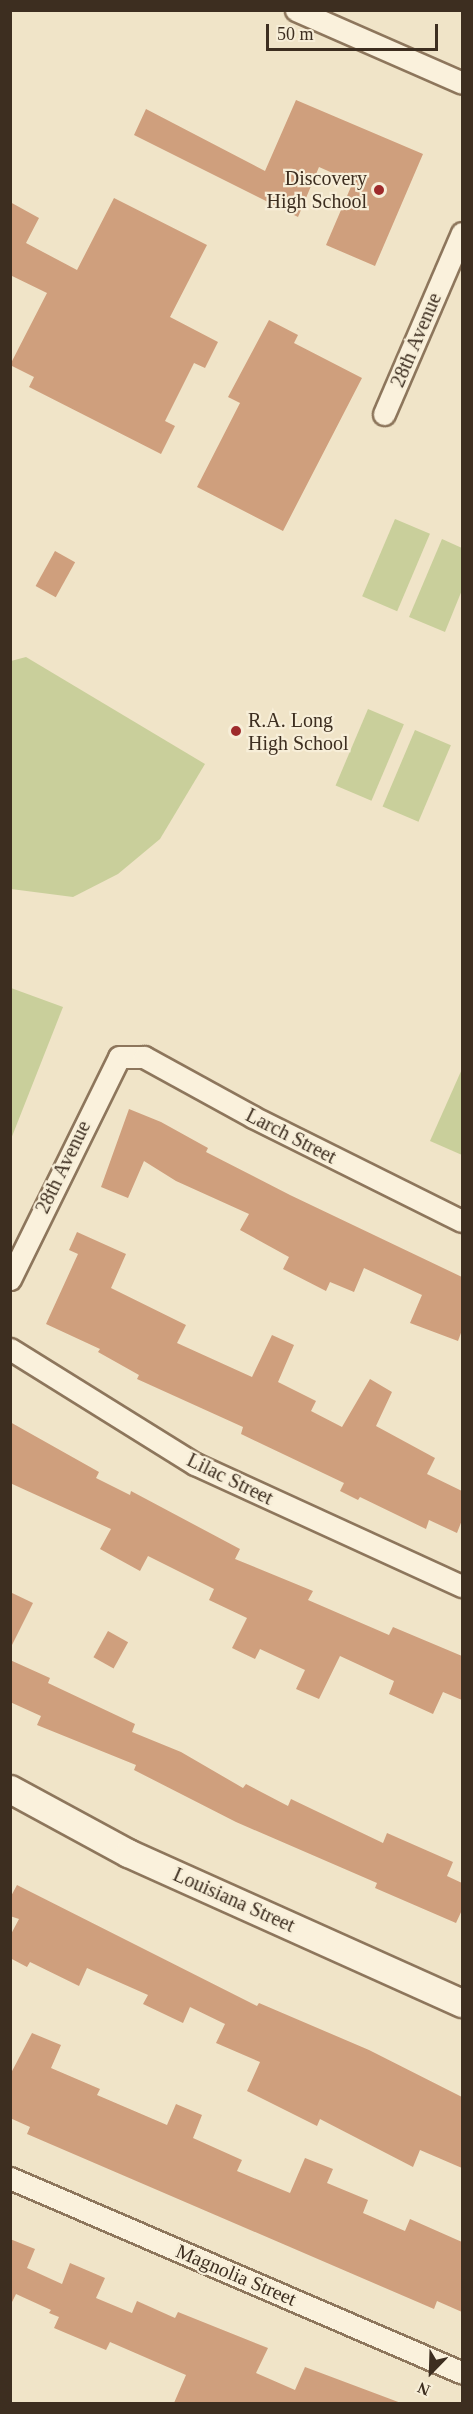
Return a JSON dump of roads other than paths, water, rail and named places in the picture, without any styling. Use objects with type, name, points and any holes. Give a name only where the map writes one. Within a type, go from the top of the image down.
[{"type":"street","points":[[296,10],[462,83]]},
{"type":"street","name":"28th Avenue","points":[[384,414],[462,232]]},
{"type":"street","name":"28th Avenue","points":[[10,1279],[119,1057]]},
{"type":"street","name":"Larch Street","points":[[119,1057],[144,1057],[253,1118],[462,1221]]},
{"type":"street","name":"Lilac Street","points":[[10,1349],[195,1464],[462,1586]]},
{"type":"street","name":"Louisiana Street","points":[[10,1789],[128,1853],[462,2002]]},
{"type":"street","name":"Magnolia Street","points":[[10,2178],[462,2373]]},
{"type":"place","name":"Discovery High School","points":[[379,190]]},
{"type":"place","name":"R.A. Long High School","points":[[236,731]]}]
